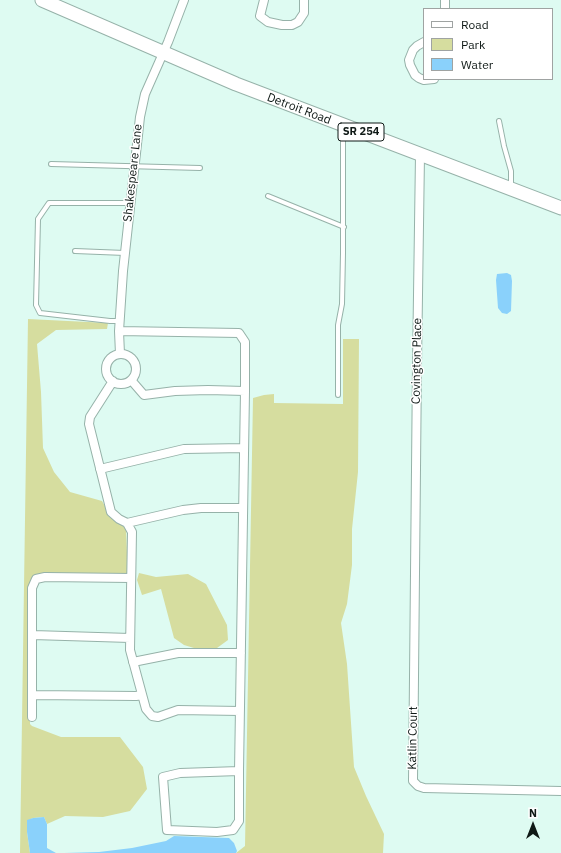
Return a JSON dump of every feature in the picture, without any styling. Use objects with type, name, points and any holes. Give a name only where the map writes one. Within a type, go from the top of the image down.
[{"type":"main road","name":"Detroit Road","points":[[42,0],[236,84],[561,208]]},
{"type":"street","name":"Shakespeare Lane","points":[[120,354],[119,331],[125,254],[138,130],[143,101],[184,0]]},
{"type":"street","points":[[264,0],[260,16],[268,22],[282,25],[292,25],[298,22],[304,13],[304,0]]},
{"type":"street","points":[[423,43],[417,46],[410,54],[410,65],[415,75],[423,80]]},
{"type":"street","name":"Covington Place","points":[[415,568],[420,155]]},
{"type":"street","points":[[119,331],[239,333],[245,342],[239,821],[233,830],[217,832],[167,830],[163,777],[180,773],[239,771]]},
{"type":"street","points":[[120,354],[127,356],[134,362],[135,373],[131,380],[122,383],[113,382],[109,378],[107,374],[107,366],[110,358],[120,354]]},
{"type":"street","points":[[131,380],[144,394],[208,390],[245,391]]},
{"type":"street","points":[[113,382],[90,417],[89,424],[111,512],[119,519],[127,523],[132,532],[130,650],[146,710],[152,716],[158,717],[178,710],[240,711]]},
{"type":"street","points":[[100,469],[184,449],[244,448]]},
{"type":"street","points":[[127,523],[183,510],[201,508],[243,508]]},
{"type":"street","name":"Katlin Court","points":[[415,568],[414,782],[418,786],[424,788],[561,791]]},
{"type":"street","points":[[32,717],[32,588],[36,579],[45,577],[131,578]]},
{"type":"street","points":[[32,635],[130,638]]},
{"type":"street","points":[[133,662],[178,653],[241,653]]},
{"type":"street","points":[[32,695],[142,695]]},
{"type":"lane","points":[[499,121],[511,171],[510,189]]},
{"type":"lane","points":[[338,395],[338,324],[342,304],[344,228],[344,126]]},
{"type":"lane","points":[[51,164],[200,168]]},
{"type":"lane","points":[[268,196],[344,228]]},
{"type":"lane","points":[[120,321],[40,313],[36,305],[38,219],[49,203],[130,203]]},
{"type":"lane","points":[[75,251],[125,254]]},
{"type":"green space","points":[[28,319],[108,323],[107,329],[56,330],[37,344],[41,392],[43,448],[54,472],[70,492],[102,501],[109,513],[126,529],[128,575],[35,577],[30,620],[30,724],[61,737],[120,737],[143,767],[147,789],[130,811],[103,817],[65,816],[47,824],[44,817],[33,818],[27,821],[30,853],[20,853]]},
{"type":"green space","points":[[343,339],[359,339],[358,472],[352,529],[352,565],[347,604],[341,623],[347,664],[354,767],[384,834],[383,853],[236,853],[245,846],[253,398],[274,394],[274,403],[343,404]]},
{"type":"green space","points":[[139,573],[156,577],[188,574],[206,584],[227,625],[228,640],[217,648],[194,648],[184,645],[174,638],[161,589],[142,595],[137,580]]},
{"type":"water","points":[[507,273],[511,275],[512,281],[511,311],[507,314],[502,313],[498,308],[496,280],[497,274]]},
{"type":"water","points":[[44,817],[47,824],[47,848],[56,853],[30,853],[27,820]]},
{"type":"water","points":[[174,836],[229,838],[234,843],[237,851],[236,853],[64,853],[99,852],[132,848],[166,841]]}]
